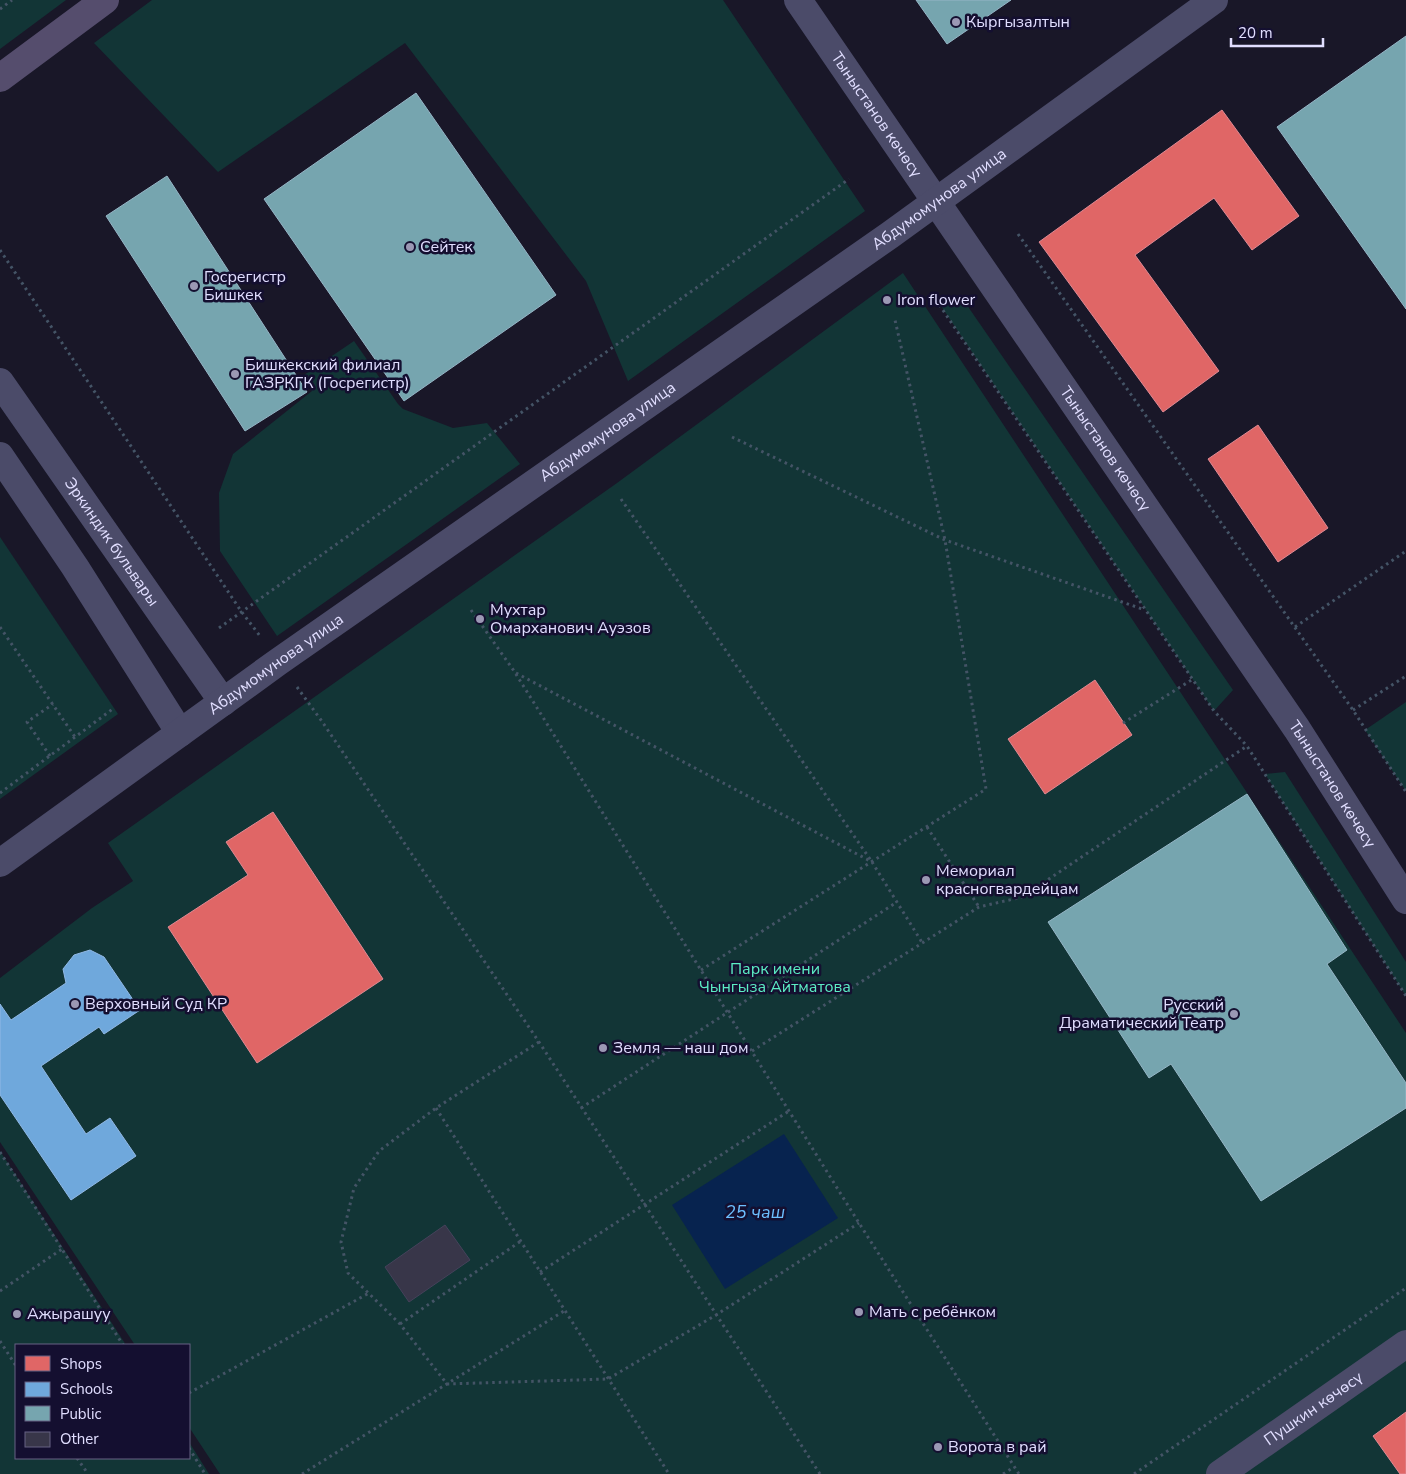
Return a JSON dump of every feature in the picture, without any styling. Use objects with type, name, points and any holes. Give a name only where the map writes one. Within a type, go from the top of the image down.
[{"type":"main road","points":[[0,78],[105,0]]},
{"type":"street","name":"Тыныстанов көчөсү","points":[[798,0],[1297,729],[1406,900]]},
{"type":"street","name":"Абдумомунова улица","points":[[0,863],[286,656],[882,241],[1214,0]]},
{"type":"street","name":"Эркиндик бульвары","points":[[0,382],[223,702]]},
{"type":"street","points":[[0,456],[75,567],[180,733]]},
{"type":"street","name":"Пушкин көчөсү","points":[[1220,1474],[1406,1344]]},
{"type":"path","points":[[0,8],[12,0]]},
{"type":"path","points":[[219,628],[849,179]]},
{"type":"path","points":[[1018,234],[1353,710],[1406,792]]},
{"type":"path","points":[[0,250],[241,611],[260,636]]},
{"type":"path","points":[[932,294],[1214,711],[1247,746],[1406,996]]},
{"type":"path","points":[[701,970],[986,789],[945,540],[895,320]]},
{"type":"path","points":[[732,436],[945,540],[1146,610]]},
{"type":"path","points":[[621,499],[872,862],[923,944]]},
{"type":"path","points":[[1295,627],[1406,551]]},
{"type":"path","points":[[471,610],[514,672],[859,1224],[1019,1474]]},
{"type":"path","points":[[0,626],[75,737]]},
{"type":"path","points":[[514,672],[872,862]]},
{"type":"path","points":[[1353,710],[1406,676]]},
{"type":"path","points":[[1123,723],[1193,679]]},
{"type":"path","points":[[297,687],[539,1042],[820,1474]]},
{"type":"path","points":[[50,756],[27,722],[53,704]]},
{"type":"path","points":[[0,793],[114,708]]},
{"type":"path","points":[[752,1051],[979,908],[1022,897],[1247,746]]},
{"type":"path","points":[[927,827],[979,908]]},
{"type":"path","points":[[581,1108],[897,902]]},
{"type":"path","points":[[447,1384],[400,1324],[348,1273],[341,1242],[354,1188],[380,1151],[436,1108],[539,1042]]},
{"type":"path","points":[[436,1108],[669,1474]]},
{"type":"path","points":[[540,1272],[789,1111]]},
{"type":"path","points":[[0,1152],[122,1344]]},
{"type":"path","points":[[447,1384],[608,1379],[716,1315],[859,1224]]},
{"type":"path","points":[[400,1324],[520,1242]]},
{"type":"path","points":[[0,1291],[62,1249]]},
{"type":"path","points":[[1134,1474],[1406,1288]]},
{"type":"path","points":[[190,1392],[369,1293]]},
{"type":"path","points":[[302,1474],[564,1311]]},
{"type":"path","points":[[0,1341],[15,1364]]},
{"type":"path","points":[[190,1450],[206,1474]]},
{"type":"path","points":[[78,1459],[88,1474]]},
{"type":"path","points":[[1003,1474],[1014,1467]]},
{"type":"green space","points":[[0,0],[66,0],[0,49]]},
{"type":"green space","points":[[152,0],[723,0],[865,211],[628,381],[586,281],[405,43],[218,172],[94,43]]},
{"type":"green space","name":"Парк имени Чынгыза Айтматова","points":[[903,273],[1406,1033],[1406,1474],[220,1474],[190,1429],[190,1344],[134,1344],[0,1142],[0,978],[92,908],[133,881],[108,843],[617,483]]},
{"type":"green space","points":[[962,298],[1233,690],[1214,711],[939,303]]},
{"type":"green space","points":[[354,341],[403,409],[453,428],[487,423],[520,464],[277,636],[220,551],[219,493],[233,454],[312,391],[304,375]]},
{"type":"green space","points":[[0,537],[118,714],[0,799]]},
{"type":"green space","points":[[1406,702],[1406,791],[1365,730]]},
{"type":"green space","points":[[1285,772],[1406,962],[1406,996],[1265,774]]},
{"type":"green space","points":[[0,1151],[125,1344],[15,1344],[15,1459],[190,1459],[190,1444],[209,1474],[0,1474]]},
{"type":"water","name":"25 чаш","points":[[784,1134],[838,1218],[725,1289],[672,1205]]},
{"type":"building: Shops","points":[[1222,110],[1299,216],[1252,250],[1214,198],[1135,255],[1219,371],[1163,412],[1039,242]]},
{"type":"building: Shops","points":[[1258,425],[1328,528],[1278,562],[1208,459]]},
{"type":"building: Shops","points":[[1095,680],[1132,735],[1045,794],[1008,739]]},
{"type":"building: Shops","points":[[273,812],[383,979],[257,1063],[168,927],[248,875],[226,842]]},
{"type":"building: Shops","points":[[1406,1412],[1406,1474],[1400,1474],[1373,1436]]},
{"type":"building: Schools","points":[[90,950],[104,957],[140,1010],[104,1034],[99,1027],[41,1066],[86,1134],[110,1118],[136,1156],[71,1200],[0,1095],[0,1004],[11,1020],[66,983],[63,969],[74,955]]},
{"type":"building: Public","name":"Кыргызалтын","points":[[916,0],[1011,0],[947,44]]},
{"type":"building: Public","points":[[1406,36],[1406,309],[1277,127]]},
{"type":"building: Public","name":"Сейтек","points":[[416,93],[556,295],[404,401],[264,199]]},
{"type":"building: Public","name":"Госрегистр Бишкек","points":[[167,176],[307,392],[245,431],[106,216]]},
{"type":"building: Public","name":"Русский Драматический Театр","points":[[1247,794],[1347,950],[1327,964],[1406,1083],[1406,1108],[1261,1201],[1171,1064],[1149,1078],[1048,922]]},
{"type":"building: Other","points":[[445,1225],[470,1260],[409,1302],[385,1267]]},
{"type":"place","name":"Кыргызалтын","points":[[956,22]]},
{"type":"place","name":"Сейтек","points":[[410,247]]},
{"type":"place","name":"Госрегистр Бишкек","points":[[194,286]]},
{"type":"place","name":"Iron flower","points":[[887,300]]},
{"type":"place","name":"Бишкекский филиал ГАЗРКГК (Госрегистр)","points":[[235,374]]},
{"type":"place","name":"Мухтар Омарханович Ауэзов","points":[[480,619]]},
{"type":"place","name":"Мемориал красногвардейцам","points":[[926,880]]},
{"type":"place","name":"Верховный Суд КР","points":[[75,1004]]},
{"type":"place","name":"Русский Драматический Театр","points":[[1234,1014]]},
{"type":"place","name":"Земля — наш дом","points":[[603,1048]]},
{"type":"place","name":"Мать с ребёнком","points":[[859,1312]]},
{"type":"place","name":"Ажырашуу","points":[[17,1314]]},
{"type":"place","name":"Ворота в рай","points":[[938,1447]]}]
